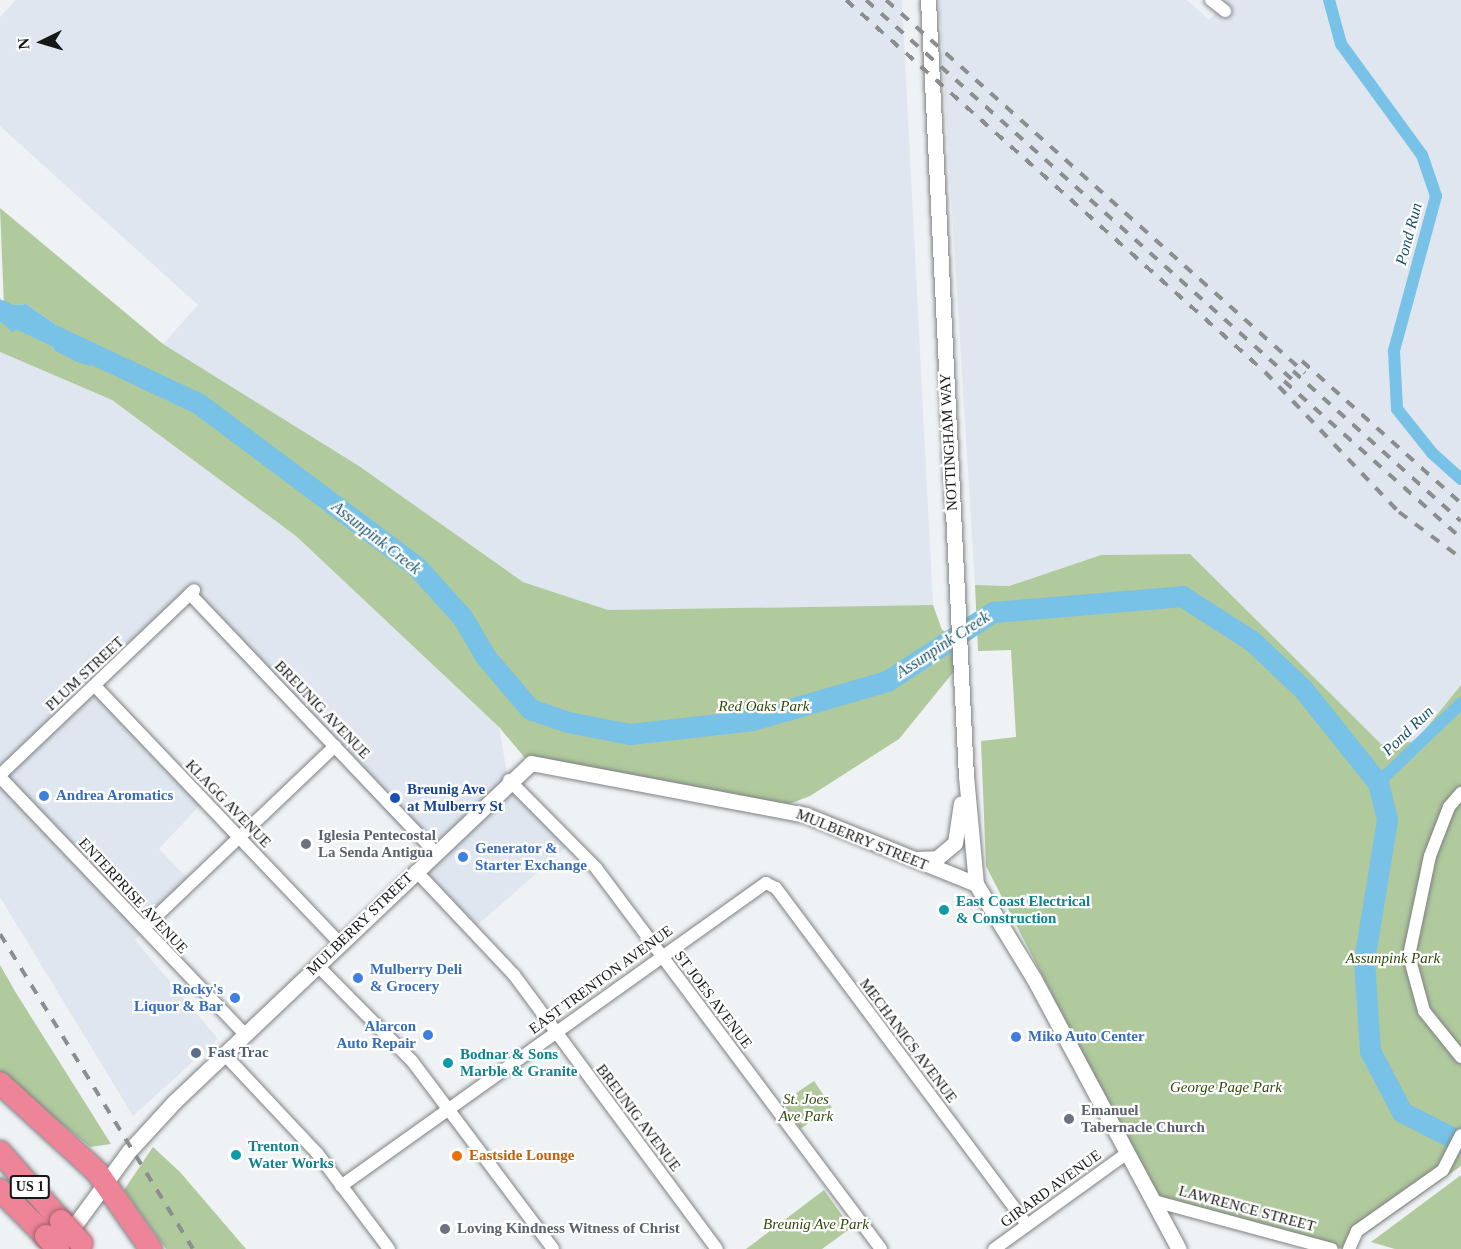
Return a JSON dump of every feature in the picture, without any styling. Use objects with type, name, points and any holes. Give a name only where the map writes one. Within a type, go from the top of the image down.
[{"type":"highway","points":[[0,1083],[97,1172],[151,1249]]},
{"type":"highway","name":"US 1","points":[[0,1152],[55,1239]]},
{"type":"highway","name":"US 1","points":[[2,1190],[55,1239],[84,1246]]},
{"type":"street","name":"NOTTINGHAM WAY","points":[[928,0],[966,776],[976,884]]},
{"type":"street","points":[[1211,0],[1225,11]]},
{"type":"street","name":"PLUM STREET","points":[[0,776],[192,592]]},
{"type":"street","name":"BREUNIG AVENUE","points":[[192,592],[435,852]]},
{"type":"street","name":"KLAGG AVENUE","points":[[95,686],[340,943]]},
{"type":"street","points":[[144,928],[335,746]]},
{"type":"street","name":"MULBERRY STREET","points":[[55,1239],[104,1185],[151,1126],[524,767],[539,763],[806,815],[912,860],[976,884]]},
{"type":"street","name":"ENTERPRISE AVENUE","points":[[0,776],[245,1034]]},
{"type":"street","points":[[912,860],[937,858],[955,843],[966,776]]},
{"type":"street","name":"ST JOES AVENUE","points":[[510,780],[596,868],[881,1249]]},
{"type":"street","points":[[1461,793],[1449,807],[1430,856],[1408,956],[1424,1011],[1461,1057]]},
{"type":"street","name":"BREUNIG AVENUE","points":[[416,871],[514,975],[717,1249]]},
{"type":"street","name":"EAST TRENTON AVENUE","points":[[341,1186],[762,883]]},
{"type":"street","name":"MECHANICS AVENUE","points":[[762,883],[776,888],[1027,1225]]},
{"type":"street","points":[[976,884],[1034,979],[1179,1249]]},
{"type":"street","points":[[317,965],[412,1061],[553,1249]]},
{"type":"street","points":[[224,1054],[341,1186],[389,1249]]},
{"type":"street","points":[[1349,1249],[1357,1231],[1438,1174],[1453,1154],[1461,1136]]},
{"type":"street","name":"GIRARD AVENUE","points":[[994,1249],[1126,1154]]},
{"type":"street","name":"LAWRENCE STREET","points":[[1154,1201],[1324,1248]]},
{"type":"shaded area","points":[[16,0],[902,0],[933,605],[608,610],[523,582],[359,466],[163,344],[198,305],[0,126],[0,17]]},
{"type":"shaded area","points":[[939,0],[1187,0],[1209,20],[1227,0],[1461,0],[1461,685],[1420,736],[1426,741],[1381,744],[1190,554],[1101,555],[1009,586],[975,585]]},
{"type":"shaded area","points":[[0,352],[112,400],[296,536],[499,727],[508,779],[571,843],[472,930],[416,870],[428,856],[183,597],[93,687],[203,802],[159,849],[193,884],[135,940],[218,1039],[133,1116],[0,897]]},
{"type":"green space","name":"Red Oaks Park","points":[[0,208],[163,344],[359,466],[523,582],[608,610],[933,605],[942,630],[960,637],[960,664],[899,739],[810,796],[774,810],[530,764],[499,727],[296,536],[112,400],[0,352],[0,321],[48,338],[54,350],[95,358],[65,343],[55,324],[26,304],[4,306]]},
{"type":"green space","points":[[1190,554],[1381,744],[1425,741],[1420,736],[1461,685],[1461,1166],[1344,1249],[1156,1209],[1057,1024],[1065,1020],[986,866],[981,741],[1016,737],[1011,650],[978,651],[975,585],[1009,586],[1101,555]]},
{"type":"green space","points":[[0,965],[111,1144],[90,1147],[0,1073]]},
{"type":"green space","name":"St. Joes Ave Park","points":[[814,1081],[832,1108],[800,1129],[782,1102]]},
{"type":"green space","points":[[153,1147],[180,1172],[246,1249],[166,1249],[124,1190]]},
{"type":"green space","points":[[1461,1175],[1461,1249],[1395,1249],[1371,1242]]},
{"type":"green space","name":"Breunig Ave Park","points":[[824,1190],[851,1228],[822,1249],[746,1249]]},
{"type":"water","points":[[0,298],[4,306],[26,304],[55,324],[66,343],[95,358],[90,366],[54,350],[48,337],[21,328],[12,332],[0,321]]},
{"type":"waterway","name":"Pond Run","points":[[1329,0],[1341,44],[1422,155],[1436,196],[1394,351],[1397,409],[1432,453],[1461,479]]},
{"type":"waterway","name":"Assunpink Creek","points":[[0,310],[198,403],[417,567],[463,618],[485,656],[530,709],[568,722],[630,734],[752,720],[887,681],[993,612],[1182,596],[1252,641],[1303,689],[1378,783],[1387,820],[1364,961],[1370,1051],[1402,1112],[1461,1142]]},
{"type":"waterway","name":"Pond Run","points":[[1378,783],[1461,703]]},
{"type":"railway","points":[[846,0],[1265,372],[1399,512],[1461,558]]},
{"type":"railway","points":[[866,0],[1296,383]]},
{"type":"railway","points":[[886,0],[1305,373]]},
{"type":"railway","points":[[1302,361],[1461,503]]},
{"type":"railway","points":[[1293,371],[1461,521]]},
{"type":"railway","points":[[1284,381],[1461,538]]},
{"type":"railway","points":[[0,934],[193,1249]]},
{"type":"place","name":"Andrea Aromatics","points":[[44,796]]},
{"type":"place","name":"Breunig Ave at Mulberry St","points":[[395,798]]},
{"type":"place","name":"Iglesia Pentecostal La Senda Antigua","points":[[306,844]]},
{"type":"place","name":"Generator & Starter Exchange","points":[[463,857]]},
{"type":"place","name":"East Coast Electrical & Construction","points":[[944,910]]},
{"type":"place","name":"Mulberry Deli & Grocery","points":[[358,978]]},
{"type":"place","name":"Rocky's Liquor & Bar","points":[[235,998]]},
{"type":"place","name":"Alarcon Auto Repair","points":[[428,1035]]},
{"type":"place","name":"Miko Auto Center","points":[[1016,1037]]},
{"type":"place","name":"Fast Trac","points":[[196,1053]]},
{"type":"place","name":"Bodnar & Sons Marble & Granite","points":[[448,1063]]},
{"type":"place","name":"Emanuel Tabernacle Church","points":[[1069,1119]]},
{"type":"place","name":"Trenton Water Works","points":[[236,1155]]},
{"type":"place","name":"Eastside Lounge","points":[[457,1156]]},
{"type":"place","name":"Loving Kindness Witness of Christ","points":[[445,1229]]},
{"type":"park label","name":"Assunpink Park","points":[[1393,959]]},
{"type":"park label","name":"George Page Park","points":[[1226,1088]]}]
